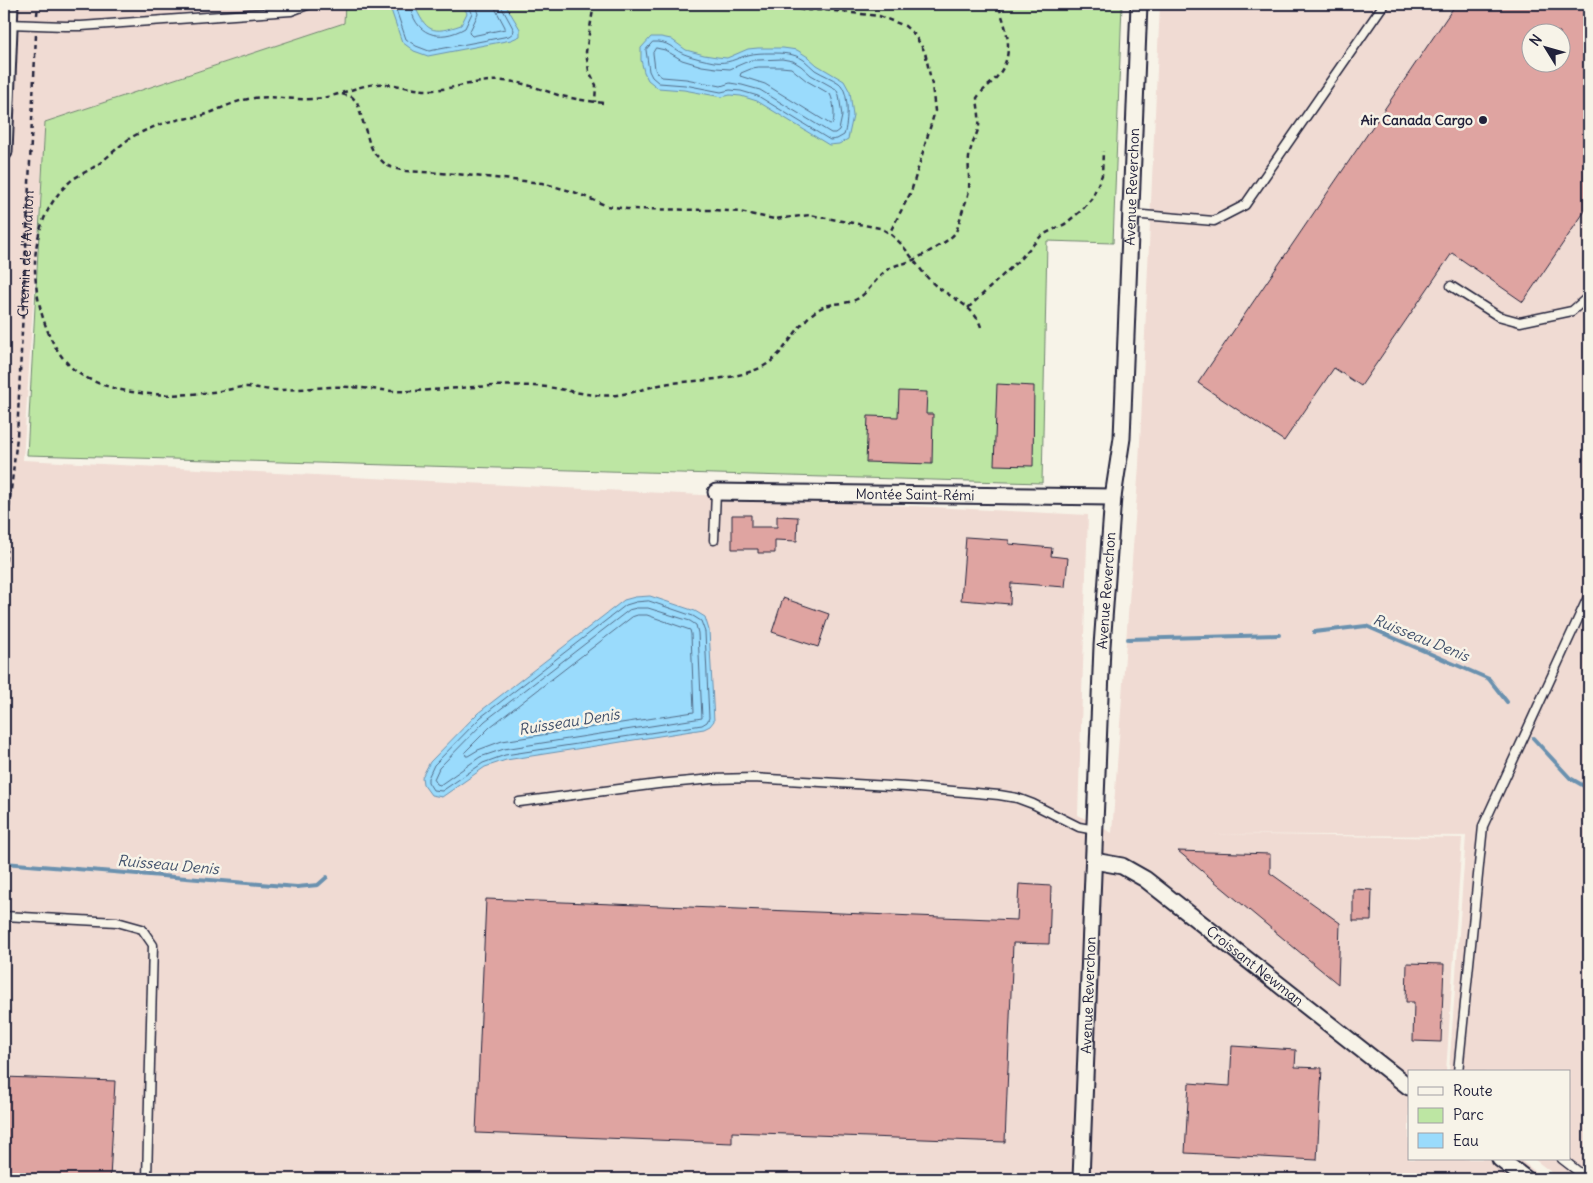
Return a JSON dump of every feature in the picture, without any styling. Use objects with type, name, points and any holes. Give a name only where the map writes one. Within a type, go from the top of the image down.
[{"type":"street","points":[[4,152],[10,4]]},
{"type":"street","name":"Avenue Reverchon","points":[[1081,1179],[1102,646],[1113,498],[1122,438],[1139,4]]},
{"type":"street","name":"Montée Saint-Rémi","points":[[716,492],[1113,498]]},
{"type":"street","name":"Croissant Newman","points":[[1094,861],[1122,866],[1145,879],[1408,1086]]},
{"type":"street","points":[[1501,1160],[1526,1179]]},
{"type":"lane","points":[[9,24],[82,26],[291,11],[310,4]]},
{"type":"lane","points":[[1131,214],[1214,221],[1245,205],[1384,4]]},
{"type":"lane","points":[[1451,286],[1498,316],[1520,322],[1572,311],[1589,296]]},
{"type":"lane","points":[[714,540],[716,492]]},
{"type":"lane","points":[[1458,1070],[1483,826],[1589,595]]},
{"type":"lane","points":[[519,802],[658,784],[713,779],[753,778],[907,787],[999,795],[1025,801],[1079,827],[1095,830]]},
{"type":"lane","points":[[4,916],[117,922],[142,929],[153,945],[147,1179]]},
{"type":"lane","points":[[1563,1160],[1588,1179]]},
{"type":"path","points":[[38,4],[38,11]]},
{"type":"path","points":[[594,4],[586,52],[589,71],[596,85],[595,102]]},
{"type":"path","points":[[781,4],[803,10],[879,16],[905,26],[914,34],[924,52],[932,85],[935,111],[911,192],[890,232]]},
{"type":"path","points":[[604,103],[561,96],[520,82],[497,80],[433,90],[420,90],[394,84],[379,83],[352,89],[340,94],[313,98],[269,97],[248,99],[198,116],[172,121],[136,134],[93,168],[73,180],[49,209],[38,232],[35,270],[40,305],[51,338],[63,359],[78,372],[98,382],[120,389],[158,394],[208,392],[247,387],[302,390],[332,386],[414,391],[483,386],[541,386],[586,395],[620,395],[656,385],[710,380],[742,374],[763,366],[778,355],[806,320],[815,312],[824,306],[852,302],[859,298],[878,276],[887,270],[914,260],[950,238],[958,228],[968,195],[970,153],[980,121],[977,98],[1004,68],[1009,50],[1006,28],[998,4]]},
{"type":"path","name":"Chemin de l'Aviation","points":[[4,588],[9,503],[17,428],[36,40]]},
{"type":"path","points":[[340,94],[352,97],[357,102],[374,153],[393,168],[542,183],[574,192],[607,206],[627,210],[714,210],[740,212],[774,219],[820,216],[866,224],[890,232],[930,280],[968,308],[976,316],[981,327]]},
{"type":"path","points":[[968,308],[1020,259],[1042,235],[1065,224],[1082,210],[1092,198],[1102,175],[1103,150]]},
{"type":"shaded area","points":[[4,4],[345,4],[344,23],[45,122],[23,460],[1088,515],[1078,815],[1112,833],[1139,465],[1160,4],[1589,4],[1589,1179],[1560,1179],[1535,1160],[1570,1160],[1570,1070],[1449,1070],[1466,836],[1208,834],[1462,838],[1446,1070],[1408,1070],[1408,1160],[1520,1160],[1545,1179],[4,1179]]},
{"type":"green space","points":[[345,4],[1122,4],[1113,243],[1047,241],[1042,483],[27,455],[45,122],[344,23]]},
{"type":"water","points":[[389,4],[414,4],[426,26],[431,29],[443,30],[461,25],[467,13],[462,4],[505,4],[520,29],[520,36],[511,40],[428,56],[414,51],[402,42]]},
{"type":"water","points":[[651,37],[671,39],[686,50],[727,58],[748,49],[783,48],[797,50],[817,65],[844,81],[850,92],[853,116],[848,139],[839,144],[829,145],[757,101],[741,96],[730,95],[722,97],[684,90],[658,88],[648,80],[641,60],[641,48]]},
{"type":"water","points":[[650,596],[695,611],[705,617],[709,630],[714,721],[710,726],[704,729],[506,760],[485,767],[442,797],[431,795],[423,784],[422,777],[430,762],[478,713],[624,600]]},
{"type":"building","name":"Air Canada Cargo","points":[[1456,4],[1589,4],[1589,205],[1523,302],[1452,253],[1361,386],[1334,368],[1284,441],[1198,383]]},
{"type":"building","points":[[997,384],[1034,386],[1033,466],[994,465]]},
{"type":"building","points":[[899,391],[927,392],[926,414],[933,414],[932,464],[866,462],[868,416],[898,417]]},
{"type":"building","points":[[732,515],[751,515],[751,527],[777,527],[777,516],[798,517],[797,541],[775,540],[775,553],[758,553],[758,549],[732,549]]},
{"type":"building","points":[[966,537],[1009,540],[1009,544],[1052,548],[1051,556],[1068,558],[1065,587],[1011,583],[1010,604],[961,600]]},
{"type":"building","points":[[783,598],[829,614],[818,647],[772,632]]},
{"type":"building","points":[[1178,851],[1270,854],[1270,873],[1340,923],[1338,984]]},
{"type":"building","points":[[1019,884],[1051,886],[1049,944],[1013,943],[1005,1142],[732,1132],[732,1143],[476,1133],[486,899],[1017,920]]},
{"type":"building","points":[[1353,889],[1372,890],[1371,921],[1353,921]]},
{"type":"building","points":[[1407,963],[1444,964],[1441,1042],[1413,1041],[1414,1002],[1406,1002]]},
{"type":"building","points":[[1232,1046],[1296,1050],[1295,1067],[1322,1068],[1317,1160],[1185,1153],[1189,1083],[1230,1086]]},
{"type":"building","points":[[4,1077],[115,1081],[110,1179],[4,1179]]},
{"type":"waterway","name":"Ruisseau Denis","points":[[1314,632],[1366,626],[1489,679],[1507,702]]},
{"type":"waterway","name":"Ruisseau Denis","points":[[1128,639],[1279,635]]},
{"type":"waterway","name":"Ruisseau Denis","points":[[1533,738],[1570,778],[1589,789]]},
{"type":"waterway","name":"Ruisseau Denis","points":[[4,863],[297,887],[318,885],[327,877]]},
{"type":"place","name":"Air Canada Cargo","points":[[1483,120]]}]
